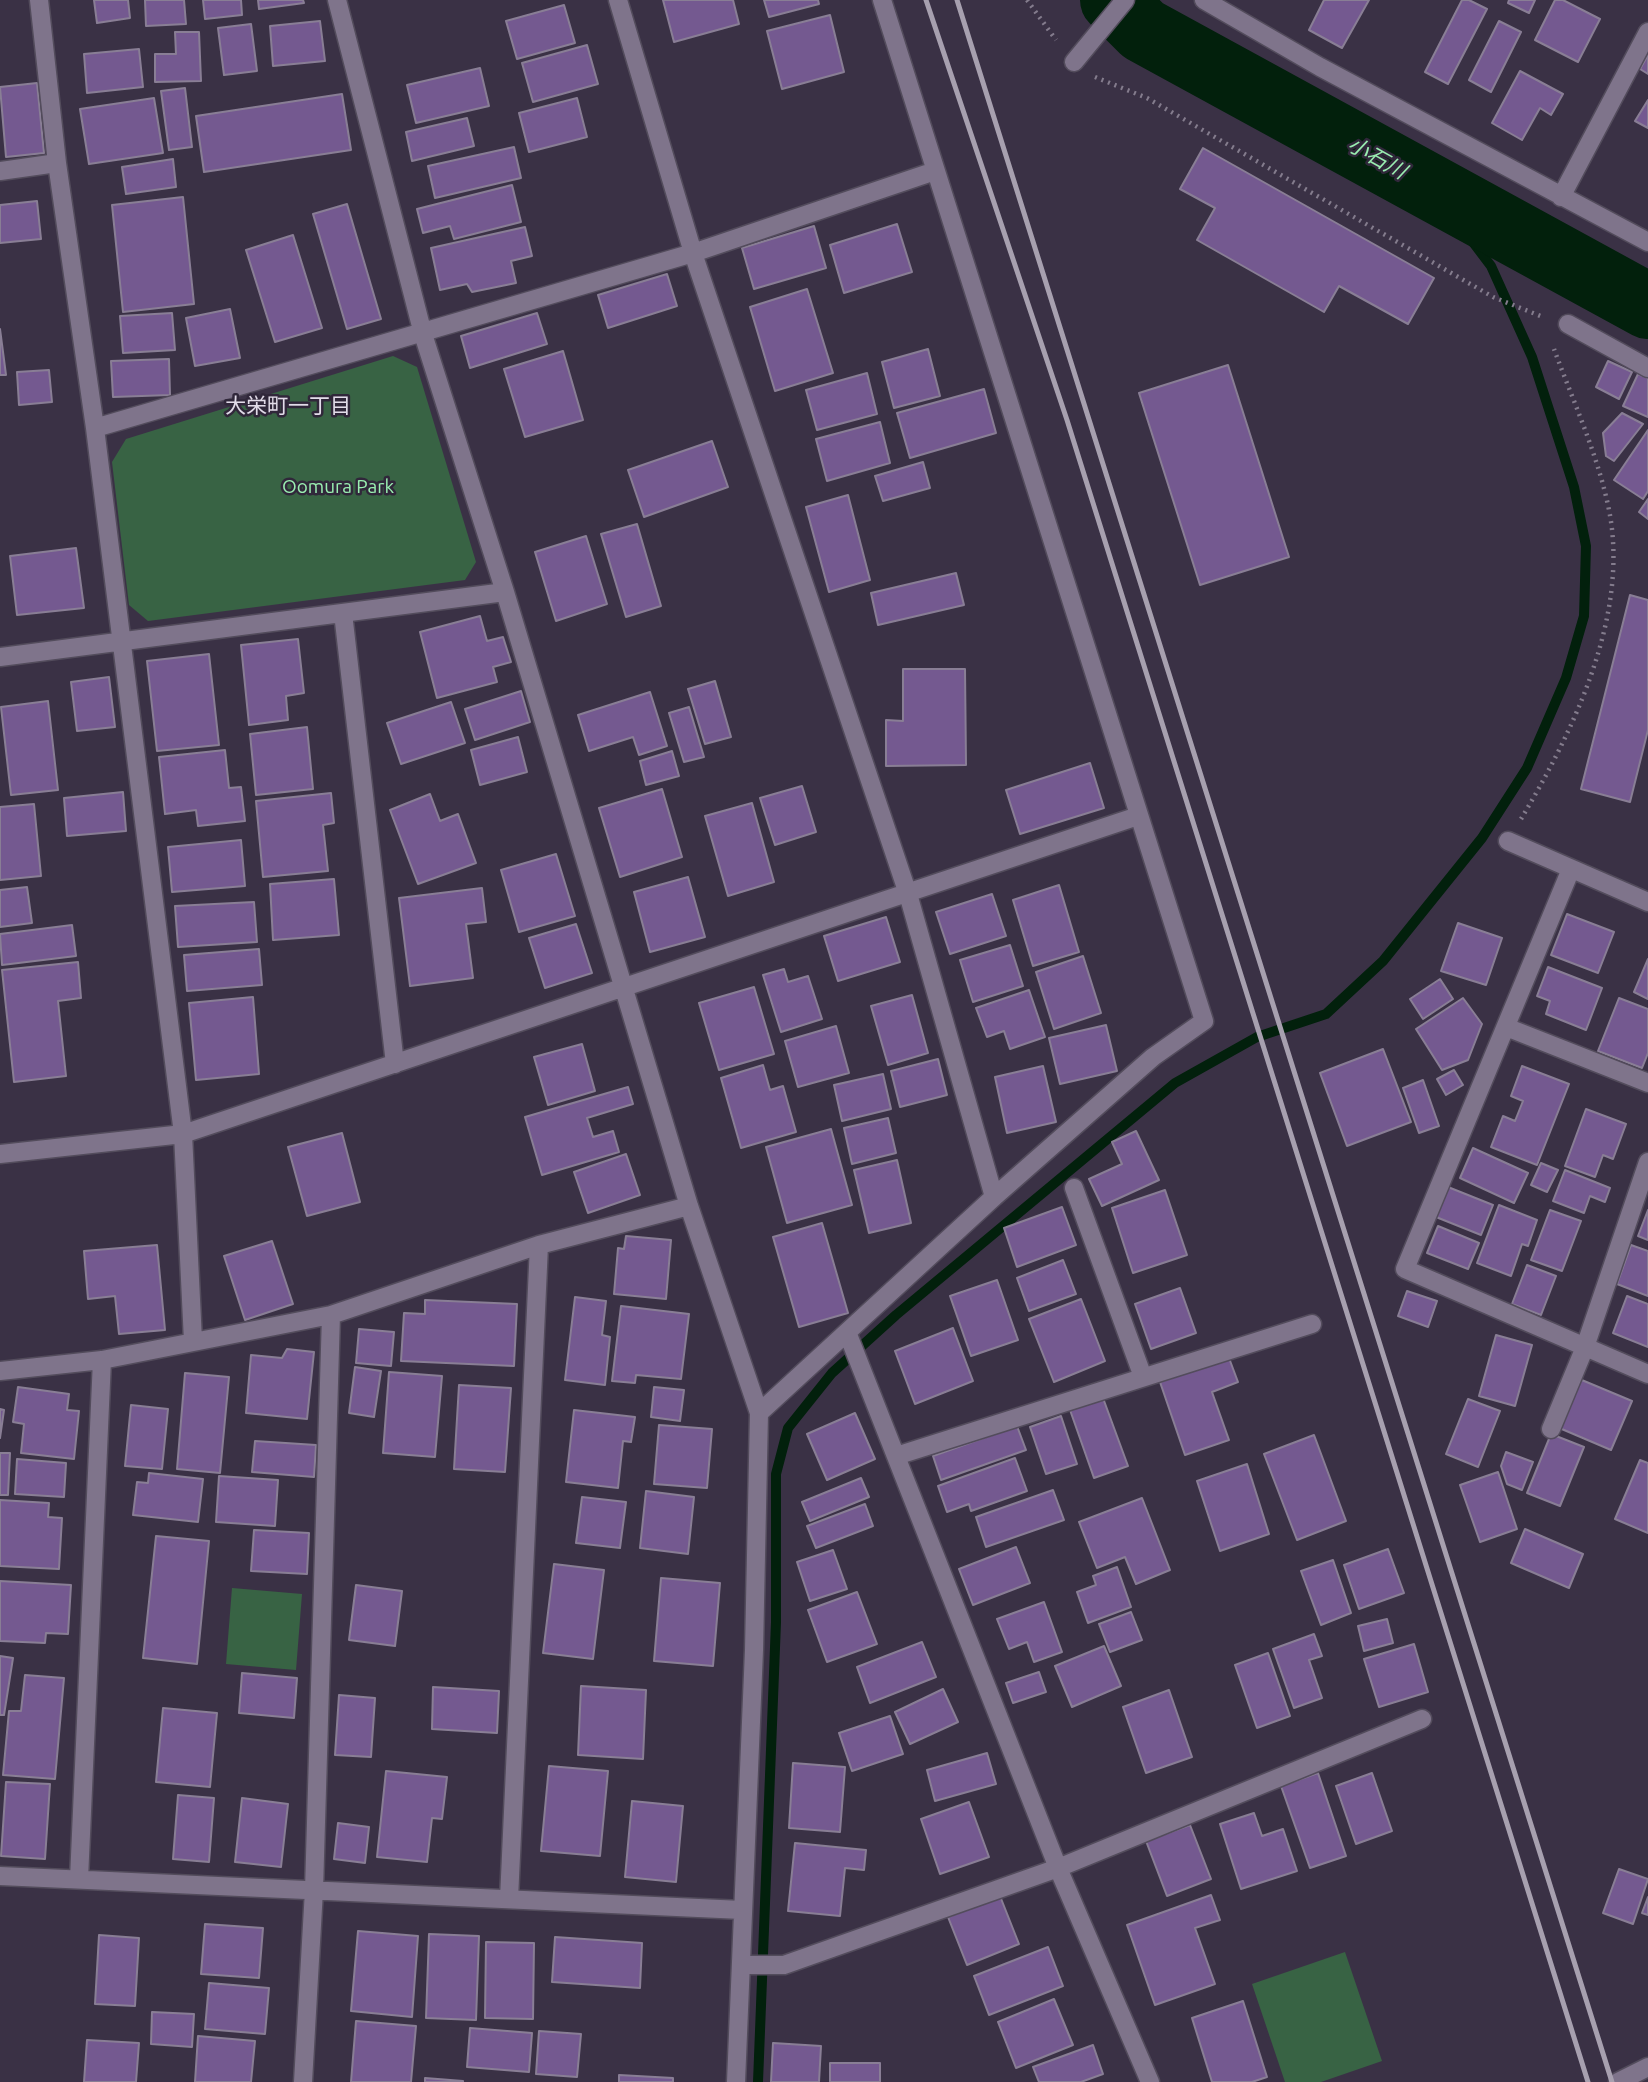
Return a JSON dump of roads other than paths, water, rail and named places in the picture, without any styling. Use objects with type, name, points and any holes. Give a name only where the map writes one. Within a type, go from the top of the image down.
[{"type":"street","points":[[39,0],[57,163],[95,428],[183,1134],[193,1340]]},
{"type":"street","points":[[337,0],[423,334],[505,592],[689,1206],[759,1413],[754,1650],[736,2082]]},
{"type":"street","points":[[618,0],[693,253],[908,894],[994,1197]]},
{"type":"street","points":[[759,1413],[994,1197],[1153,1057],[1204,1021],[882,0]]},
{"type":"street","points":[[1077,57],[1125,0]]},
{"type":"street","points":[[1204,0],[1321,67],[1648,242]]},
{"type":"street","points":[[1561,197],[1648,32]]},
{"type":"street","points":[[0,171],[57,163]]},
{"type":"street","points":[[95,428],[693,253],[935,171]]},
{"type":"street","points":[[1568,324],[1648,368]]},
{"type":"street","points":[[0,657],[505,592]]},
{"type":"street","points":[[342,613],[395,1064]]},
{"type":"street","points":[[0,1154],[183,1134],[1139,816]]},
{"type":"street","points":[[1507,841],[1648,902]]},
{"type":"street","points":[[1571,869],[1405,1269],[1648,1374]]},
{"type":"street","points":[[1506,1027],[1648,1083]]},
{"type":"street","points":[[1551,1429],[1585,1347],[1648,1163]]},
{"type":"street","points":[[1074,1188],[1143,1377]]},
{"type":"street","points":[[0,1371],[102,1360],[331,1315],[540,1245],[689,1206]]},
{"type":"street","points":[[509,1899],[540,1245]]},
{"type":"street","points":[[303,2082],[314,1890],[331,1315]]},
{"type":"street","points":[[896,1456],[1312,1324]]},
{"type":"street","points":[[847,1332],[1058,1868],[1150,2082]]},
{"type":"street","points":[[79,1879],[102,1360]]},
{"type":"street","points":[[741,1965],[783,1965],[1058,1868],[1422,1719]]},
{"type":"street","points":[[0,1876],[742,1910]]},
{"type":"street","points":[[1618,2082],[1648,2067]]},
{"type":"waterway","name":"小石川","points":[[1113,0],[1143,30],[1648,306]]},
{"type":"waterway","points":[[758,2082],[776,1622],[776,1474],[788,1428],[832,1373],[896,1315],[1175,1083],[1257,1037],[1326,1014],[1383,961],[1482,838],[1527,768],[1566,678],[1584,616],[1586,546],[1574,487],[1532,357],[1491,266],[1435,192]]},
{"type":"railway","points":[[926,0],[1067,420],[1588,2082]]},
{"type":"railway","points":[[957,0],[1612,2082]]},
{"type":"district","name":"大栄町一丁目","points":[[288,406]]},
{"type":"park label","name":"Oomura Park","points":[[338,487]]}]
